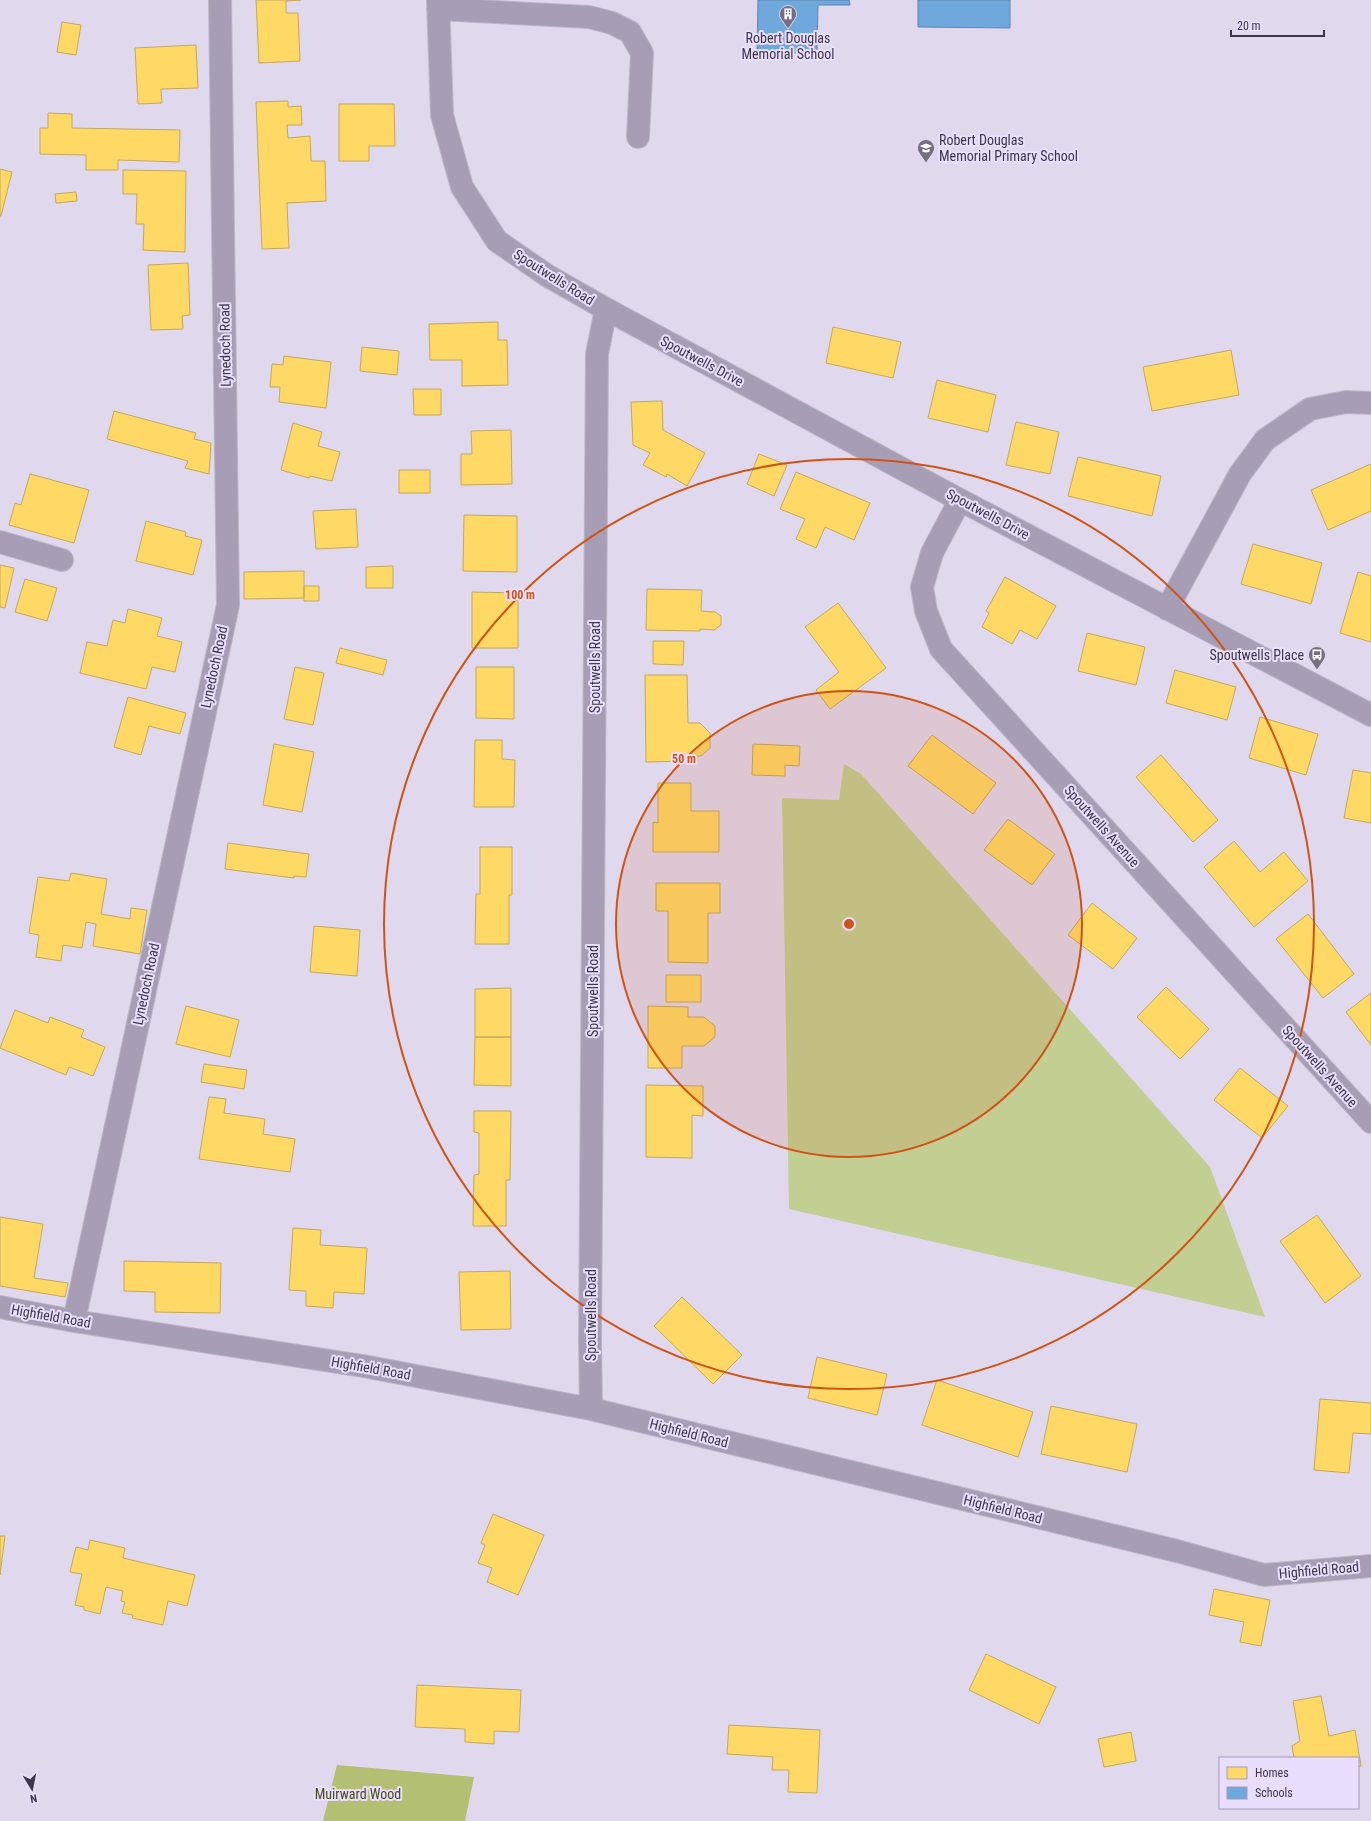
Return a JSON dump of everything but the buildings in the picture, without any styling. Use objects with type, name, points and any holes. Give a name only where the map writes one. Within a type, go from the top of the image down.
[{"type":"street","name":"Lynedoch Road","points":[[74,1321],[228,605],[220,0]]},
{"type":"street","points":[[438,5],[589,17],[612,22],[630,32],[637,41],[642,52],[638,137]]},
{"type":"street","name":"Spoutwells Road","points":[[438,5],[442,115],[462,187],[497,241],[548,276],[606,309],[597,354],[590,1334],[591,1410]]},
{"type":"street","name":"Spoutwells Drive","points":[[606,309],[960,500],[1371,715]]},
{"type":"street","points":[[1168,609],[1240,474],[1265,440],[1310,409],[1346,402],[1371,403]]},
{"type":"street","name":"Spoutwells Avenue","points":[[960,500],[932,553],[922,587],[926,611],[941,649],[1371,1122]]},
{"type":"street","points":[[0,542],[62,560]]},
{"type":"street","name":"Highfield Road","points":[[0,1307],[74,1321],[363,1366],[591,1410],[1170,1549],[1264,1575],[1371,1566]]},
{"type":"green space","points":[[844,764],[861,774],[1210,1167],[1265,1317],[789,1209],[782,798],[839,800]]},
{"type":"green space","name":"Muirward Wood","points":[[337,1765],[474,1777],[465,1821],[323,1821]]},
{"type":"place","name":"Robert Douglas Memorial School","points":[[788,29]]},
{"type":"place","name":"Robert Douglas Memorial Primary School","points":[[926,163]]},
{"type":"place","name":"Spoutwells Place","points":[[1317,670]]}]
